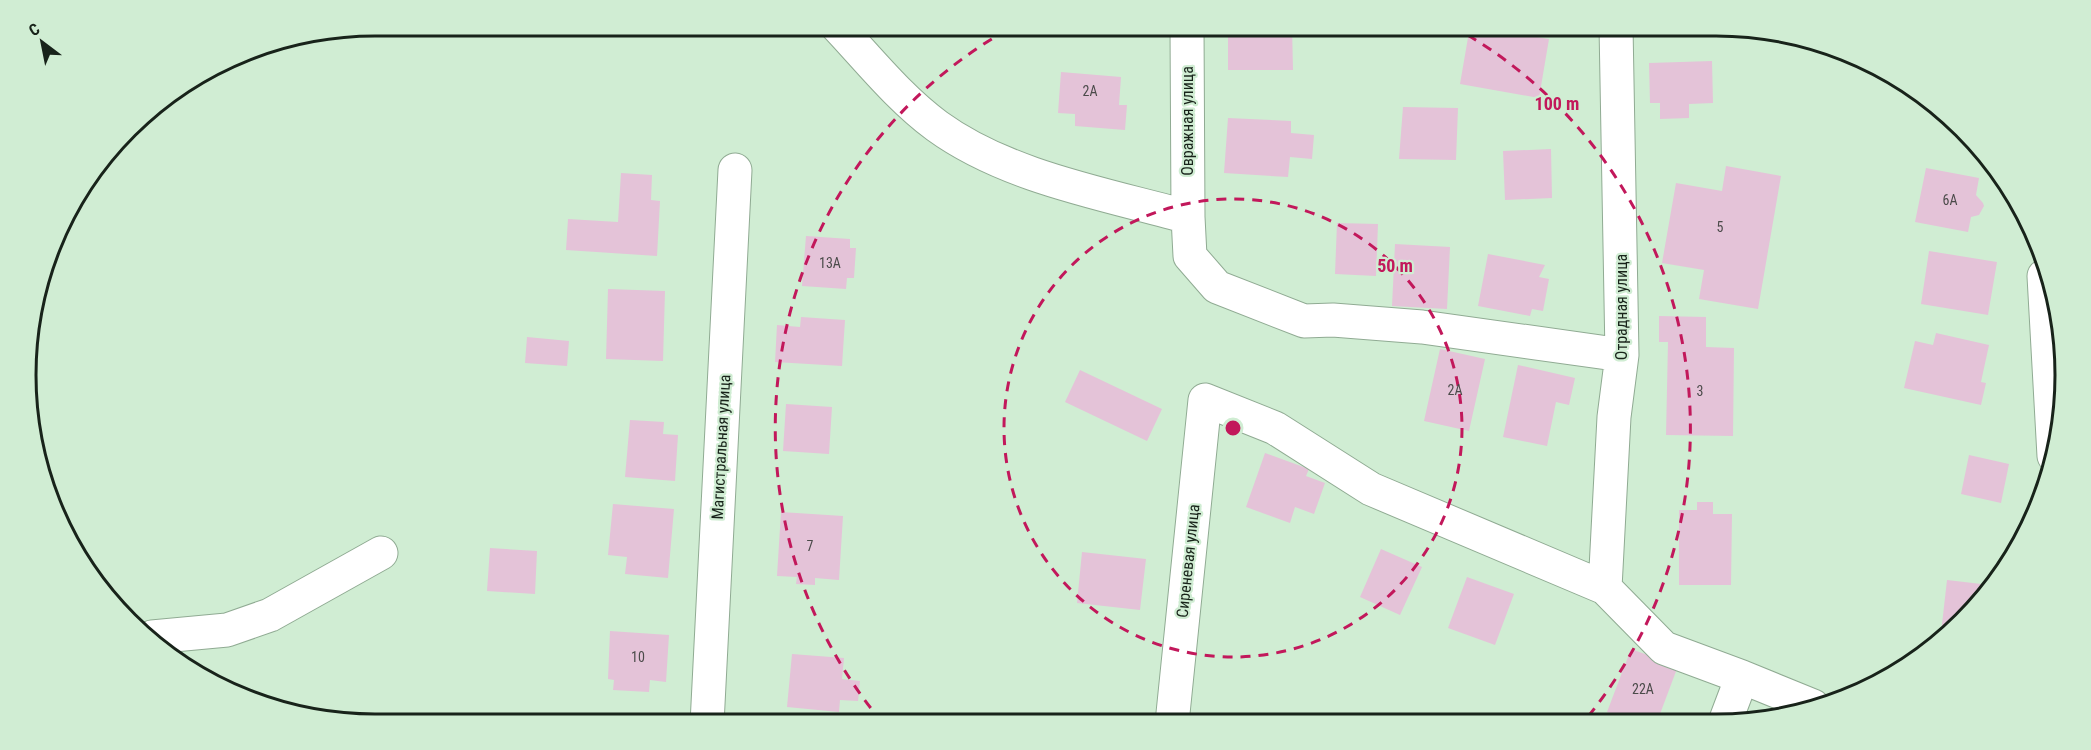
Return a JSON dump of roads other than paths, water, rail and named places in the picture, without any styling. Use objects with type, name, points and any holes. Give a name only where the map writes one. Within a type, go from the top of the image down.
[{"type":"street","points":[[846,36],[908,102],[937,126],[980,154],[1031,174],[1188,217]]},
{"type":"street","name":"Овражная улица","points":[[1187,36],[1190,256],[1217,286],[1304,321],[1333,320],[1422,327],[1623,355]]},
{"type":"street","name":"Отрадная улица","points":[[1605,588],[1614,417],[1623,355],[1616,36]]},
{"type":"street","name":"Магистральная улица","points":[[708,714],[735,170]]},
{"type":"street","points":[[2045,296],[2052,419]]},
{"type":"street","name":"Сиреневая улица","points":[[1173,714],[1205,400],[1275,428],[1371,489],[1605,588]]},
{"type":"street","points":[[159,636],[227,630],[270,615],[381,554]]},
{"type":"street","points":[[1605,588],[1664,648],[1803,702]]},
{"type":"street","points":[[1728,713],[1742,677]]}]
